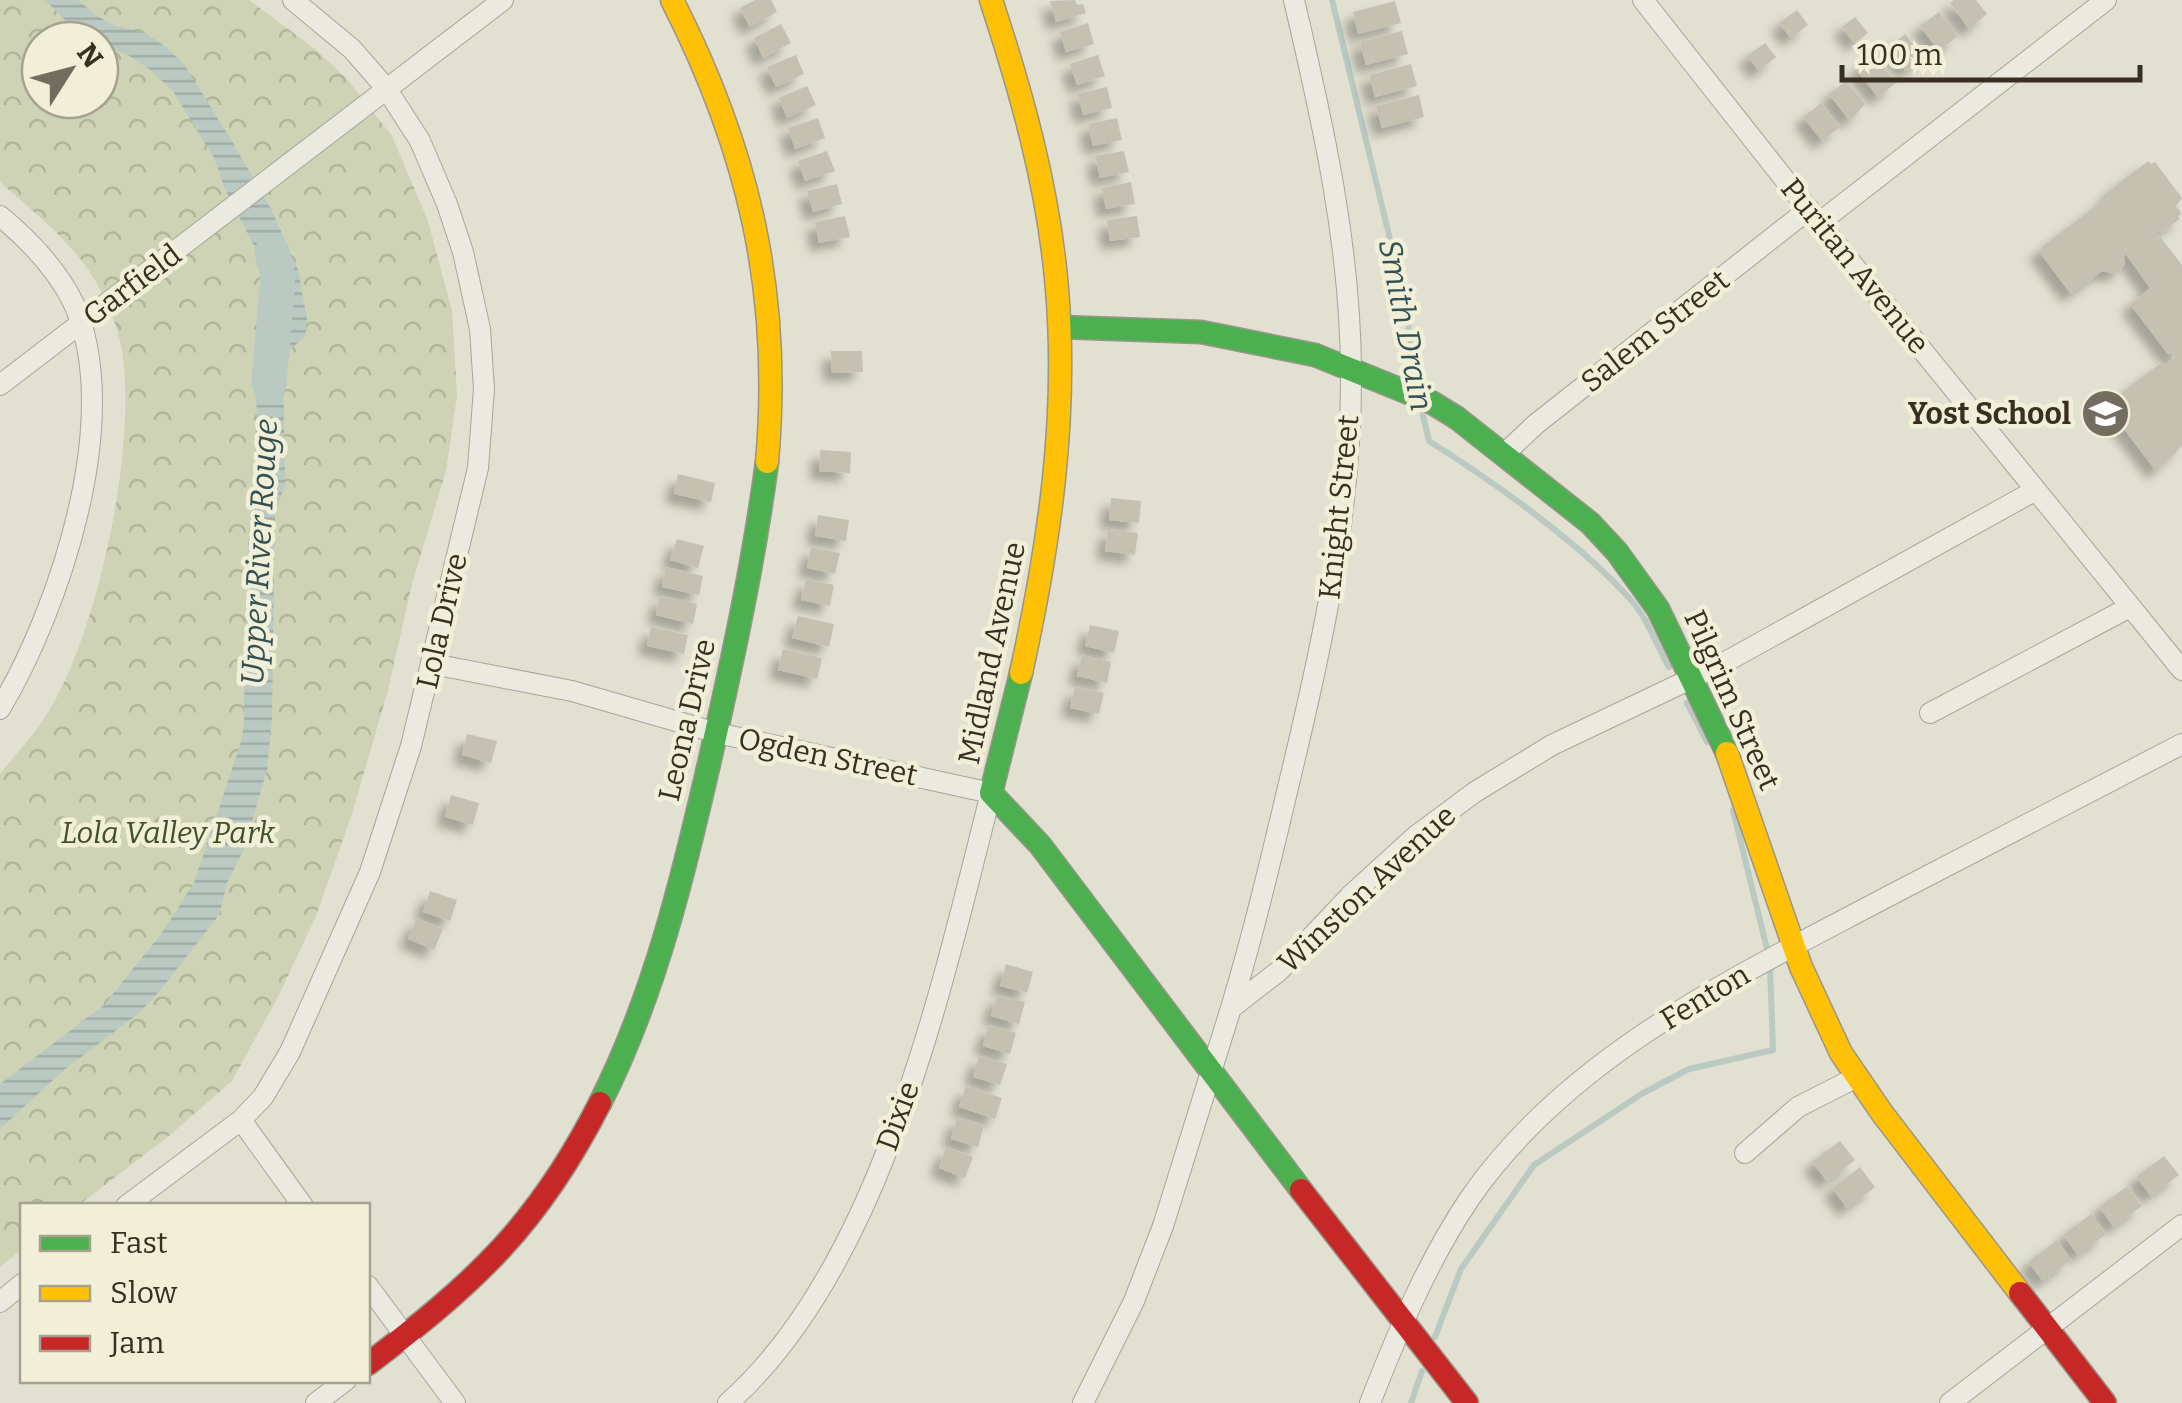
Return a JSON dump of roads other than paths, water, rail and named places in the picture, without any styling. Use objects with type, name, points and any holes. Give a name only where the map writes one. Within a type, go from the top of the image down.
[{"type":"street","name":"Lola Drive","points":[[130,1203],[241,1120],[263,1096],[290,1052],[370,872],[411,746],[478,468],[483,359],[472,290],[447,204],[420,141],[386,88],[352,50],[293,0]]},
{"type":"street","name":"Garfield","points":[[0,385],[503,0]]},
{"type":"street","name":"Leona Drive","points":[[370,1362],[468,1286],[520,1232],[562,1172],[605,1094],[646,987],[688,853],[716,733],[767,473],[772,417],[771,336],[759,240],[737,151],[712,81],[672,0]]},
{"type":"street","name":"Midland Avenue","points":[[991,0],[1018,80],[1038,159],[1052,237],[1060,327],[1060,440],[1047,553],[1033,629],[992,793],[1040,845],[1467,1403]]},
{"type":"street","name":"Knight Street","points":[[1232,1008],[1256,924],[1321,646],[1341,521],[1351,412],[1352,369],[1342,226],[1294,0]]},
{"type":"street","name":"Puritan Avenue","points":[[1643,0],[2182,670]]},
{"type":"street","name":"Salem Street","points":[[1503,455],[1562,403],[2106,0]]},
{"type":"street","points":[[0,216],[44,257],[64,285],[81,324],[92,382],[88,447],[56,592],[7,678],[0,709]]},
{"type":"street","name":"Pilgrim Street","points":[[1060,327],[1201,332],[1315,355],[1352,369],[1431,402],[1568,503],[1617,552],[1658,609],[1736,774],[1801,967],[1829,1030],[1857,1078],[2105,1403]]},
{"type":"street","name":"Winston Avenue","points":[[1232,1008],[1279,971],[1350,896],[1417,836],[1475,792],[1552,745],[1693,678],[2036,490]]},
{"type":"street","points":[[1930,713],[2130,606]]},
{"type":"street","name":"Ogden Street","points":[[433,664],[572,691],[716,733],[992,793]]},
{"type":"street","name":"Fenton","points":[[1370,1403],[1437,1256],[1470,1199],[1550,1108],[1596,1069],[1648,1031],[1796,946],[2182,744]]},
{"type":"street","name":"Dixie","points":[[728,1403],[762,1368],[810,1305],[852,1230],[879,1167],[940,994],[992,793]]},
{"type":"street","points":[[1083,1403],[1134,1301],[1163,1226],[1232,1008]]},
{"type":"street","points":[[1745,1153],[1798,1106],[1857,1078]]},
{"type":"street","points":[[241,1120],[302,1203]]},
{"type":"street","points":[[1950,1403],[2182,1225]]},
{"type":"street","points":[[0,1302],[20,1286]]},
{"type":"street","points":[[370,1289],[455,1403]]},
{"type":"street","points":[[316,1403],[342,1383]]},
{"type":"water","points":[[45,0],[78,0],[105,20],[65,20]]},
{"type":"water","points":[[120,27],[145,33],[184,64],[271,209],[298,270],[307,318],[305,336],[285,354],[283,373],[285,485],[275,512],[272,718],[267,770],[219,915],[139,1013],[64,1070],[0,1129],[0,1084],[104,1005],[164,930],[194,883],[242,739],[246,577],[257,413],[254,369],[257,354],[279,332],[282,317],[271,279],[226,191],[214,158],[173,91],[120,52]]},
{"type":"waterway","name":"Smith Drain","points":[[1332,0],[1406,305],[1415,384]]},
{"type":"waterway","name":"Upper River Rouge","points":[[269,383],[278,276],[272,252]]},
{"type":"waterway","name":"Smith Drain","points":[[1422,411],[1429,441],[1535,514],[1610,578],[1642,615],[1669,667]]},
{"type":"waterway","name":"Smith Drain","points":[[1687,703],[1707,742]]},
{"type":"waterway","name":"Smith Drain","points":[[1733,810],[1768,953]]},
{"type":"waterway","name":"Smith Drain","points":[[1435,1337],[1461,1269],[1534,1165],[1643,1093],[1689,1069],[1773,1050],[1770,965]]},
{"type":"waterway","name":"Smith Drain","points":[[1411,1403],[1422,1371]]},
{"type":"place","name":"Yost School","points":[[2106,414]]},
{"type":"park label","name":"Lola Valley Park","points":[[168,833]]}]
